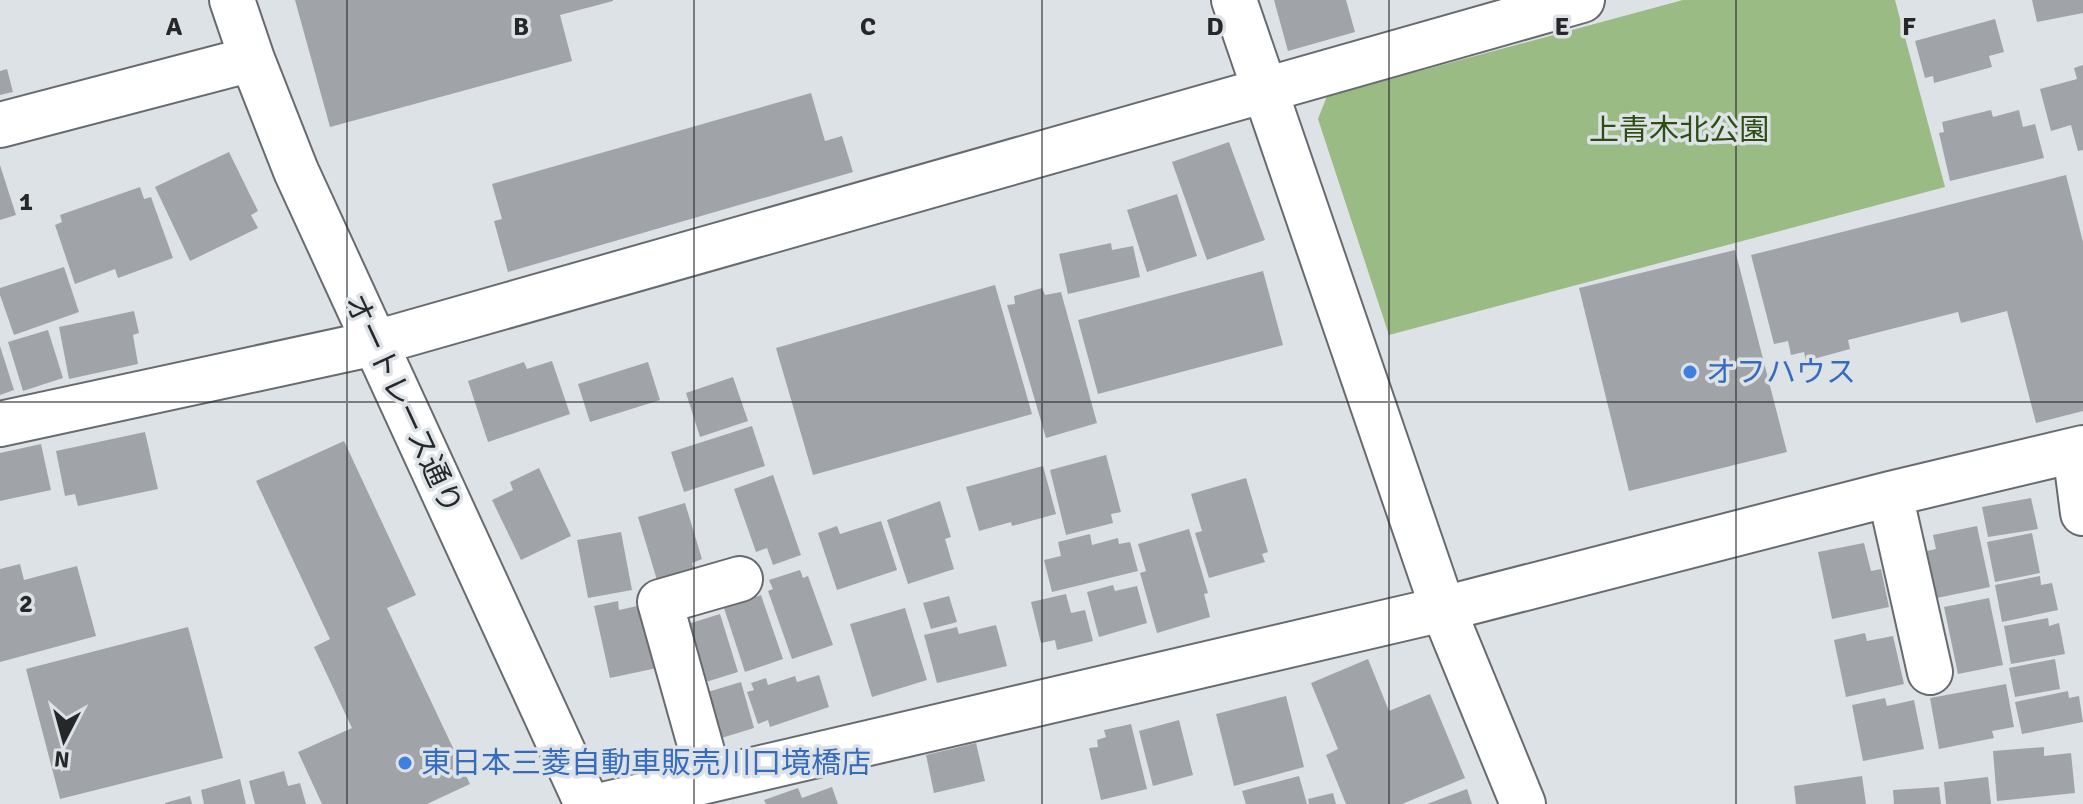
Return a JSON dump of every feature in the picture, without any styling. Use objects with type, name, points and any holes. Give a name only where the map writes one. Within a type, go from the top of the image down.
[{"type":"street","name":"オートレース通り","points":[[232,0],[296,171],[587,804]]},
{"type":"street","points":[[1234,0],[1443,609],[1523,804]]},
{"type":"street","points":[[0,424],[375,343],[1582,0]]},
{"type":"street","points":[[0,125],[252,59]]},
{"type":"street","points":[[607,804],[1443,609],[1890,494],[2079,449],[2083,513]]},
{"type":"street","points":[[1890,494],[1930,672]]},
{"type":"street","points":[[710,780],[660,602],[740,579]]},
{"type":"green space","name":"上青木北公園","points":[[1683,0],[1895,0],[1945,187],[1389,335],[1318,119],[1327,96]]},
{"type":"building","points":[[295,0],[613,1],[560,15],[572,61],[330,127]]},
{"type":"building","points":[[1274,0],[1346,0],[1355,32],[1288,51]]},
{"type":"building","points":[[2032,0],[2083,0],[2083,13],[2037,22]]},
{"type":"building","points":[[1995,19],[2004,52],[1989,56],[1992,67],[1934,83],[1933,76],[1925,78],[1915,41]]},
{"type":"building","points":[[2083,65],[2083,150],[2078,151],[2071,125],[2051,131],[2040,89],[2077,79],[2074,68]]},
{"type":"building","points":[[7,69],[13,92],[0,95],[0,71]]},
{"type":"building","points":[[811,93],[825,141],[842,136],[853,172],[508,272],[494,221],[502,219],[492,184]]},
{"type":"building","points":[[1991,110],[1993,117],[2019,110],[2023,127],[2035,124],[2044,158],[1950,181],[1939,133],[1944,132],[1942,122]]},
{"type":"building","points":[[1229,142],[1265,240],[1207,260],[1172,162]]},
{"type":"building","points":[[229,152],[258,211],[251,215],[258,228],[190,261],[155,187]]},
{"type":"building","points":[[0,165],[16,215],[0,220]]},
{"type":"building","points":[[2066,175],[2083,242],[2083,411],[2036,423],[2007,311],[1961,323],[1958,312],[1848,340],[1850,349],[1806,361],[1804,352],[1791,355],[1788,341],[1774,344],[1751,255]]},
{"type":"building","points":[[140,187],[144,199],[151,197],[173,258],[118,278],[115,269],[75,284],[55,225],[62,222],[60,215]]},
{"type":"building","points":[[1177,194],[1197,256],[1147,272],[1127,210]]},
{"type":"building","points":[[1111,243],[1112,250],[1133,246],[1140,277],[1068,294],[1059,254]]},
{"type":"building","points":[[1735,250],[1787,452],[1629,491],[1579,288]]},
{"type":"building","points":[[64,267],[79,312],[14,335],[0,288]]},
{"type":"building","points":[[1263,271],[1283,345],[1098,394],[1078,320]]},
{"type":"building","points":[[995,285],[1032,414],[813,475],[776,348]]},
{"type":"building","points":[[1042,288],[1045,295],[1061,292],[1097,423],[1046,438],[1007,305],[1015,304],[1014,296]]},
{"type":"building","points":[[134,311],[139,333],[133,335],[138,364],[69,379],[59,327]]},
{"type":"building","points":[[48,330],[63,378],[23,391],[8,342]]},
{"type":"building","points":[[0,346],[14,390],[0,395]]},
{"type":"building","points":[[552,361],[570,414],[488,442],[468,381],[524,362],[527,369]]},
{"type":"building","points":[[648,362],[660,400],[590,422],[578,384]]},
{"type":"building","points":[[733,377],[748,421],[700,437],[686,393]]},
{"type":"building","points":[[752,426],[765,466],[684,492],[671,452]]},
{"type":"building","points":[[145,432],[158,489],[78,506],[75,494],[65,496],[56,451]]},
{"type":"building","points":[[344,441],[416,595],[387,608],[470,784],[427,804],[322,804],[298,752],[352,728],[314,647],[330,639],[256,481]]},
{"type":"building","points":[[41,444],[51,490],[0,501],[0,453]]},
{"type":"building","points":[[1106,455],[1121,512],[1111,514],[1113,523],[1066,535],[1050,470]]},
{"type":"building","points":[[1043,466],[1056,514],[979,531],[966,487]]},
{"type":"building","points":[[539,468],[571,536],[521,560],[492,500],[513,490],[510,482]]},
{"type":"building","points":[[773,475],[801,555],[773,565],[767,548],[756,552],[734,489]]},
{"type":"building","points":[[1246,478],[1268,552],[1262,554],[1265,562],[1209,578],[1195,533],[1202,531],[1191,494]]},
{"type":"building","points":[[2031,498],[2038,529],[1988,537],[1982,507]]},
{"type":"building","points":[[940,501],[951,537],[945,539],[954,569],[908,584],[887,520]]},
{"type":"building","points":[[685,503],[702,559],[692,563],[694,570],[657,580],[638,517]]},
{"type":"building","points":[[881,521],[897,570],[837,590],[818,533],[837,526],[840,534]]},
{"type":"building","points":[[1977,526],[1990,587],[1937,598],[1927,551],[1936,549],[1933,535]]},
{"type":"building","points":[[1189,529],[1208,593],[1204,594],[1210,617],[1157,633],[1140,573],[1146,571],[1138,544]]},
{"type":"building","points":[[621,532],[632,590],[588,598],[577,540]]},
{"type":"building","points":[[2032,533],[2040,573],[1995,582],[1987,542]]},
{"type":"building","points":[[1090,534],[1092,545],[1118,538],[1119,544],[1130,542],[1138,571],[1052,592],[1044,560],[1061,556],[1058,542]]},
{"type":"building","points":[[1864,543],[1871,571],[1881,569],[1889,607],[1832,619],[1818,552]]},
{"type":"building","points":[[20,564],[24,580],[77,566],[96,636],[0,662],[0,569]]},
{"type":"building","points":[[800,570],[803,578],[808,576],[833,645],[792,659],[768,591],[773,589],[769,580]]},
{"type":"building","points":[[2040,576],[2041,585],[2052,583],[2058,610],[2002,622],[1995,585]]},
{"type":"building","points":[[1113,585],[1115,591],[1137,586],[1147,623],[1099,637],[1087,592]]},
{"type":"building","points":[[1066,594],[1071,613],[1085,610],[1093,641],[1057,650],[1055,640],[1041,643],[1031,602]]},
{"type":"building","points":[[761,595],[783,659],[745,672],[724,608]]},
{"type":"building","points":[[949,596],[957,622],[931,629],[923,603]]},
{"type":"building","points":[[1989,598],[2003,665],[1958,674],[1944,607]]},
{"type":"building","points":[[618,601],[619,610],[642,605],[657,668],[610,678],[594,606]]},
{"type":"building","points":[[905,608],[927,680],[872,697],[850,624]]},
{"type":"building","points":[[720,614],[738,672],[696,685],[678,627]]},
{"type":"building","points":[[2048,618],[2049,626],[2059,623],[2065,654],[2011,664],[2004,626]]},
{"type":"building","points":[[996,625],[1007,666],[937,683],[924,635],[957,627],[959,634]]},
{"type":"building","points":[[188,627],[223,758],[60,799],[26,669]]},
{"type":"building","points":[[1865,633],[1867,641],[1893,636],[1904,684],[1846,697],[1834,640]]},
{"type":"building","points":[[1368,659],[1389,711],[1430,694],[1465,778],[1402,804],[1346,804],[1326,755],[1338,749],[1311,683]]},
{"type":"building","points":[[2055,659],[2060,689],[2015,697],[2009,668]]},
{"type":"building","points":[[819,675],[829,707],[770,727],[768,720],[758,724],[747,692],[754,690],[751,683],[766,678],[768,685],[795,676],[797,682]]},
{"type":"building","points":[[741,682],[754,728],[715,740],[701,694]]},
{"type":"building","points":[[2006,684],[2014,727],[1992,731],[1994,738],[1939,749],[1930,698]]},
{"type":"building","points":[[2068,691],[2069,698],[2079,696],[2083,722],[2022,734],[2015,702]]},
{"type":"building","points":[[1286,696],[1304,767],[1234,786],[1216,714]]},
{"type":"building","points":[[1885,698],[1887,706],[1914,700],[1924,749],[1863,761],[1852,705]]},
{"type":"building","points":[[1179,720],[1193,775],[1153,786],[1139,731]]},
{"type":"building","points":[[1131,724],[1147,789],[1101,800],[1089,748],[1098,747],[1097,740],[1106,737],[1104,730]]},
{"type":"building","points":[[976,743],[985,781],[934,793],[926,755]]},
{"type":"building","points":[[2044,747],[2044,756],[2071,753],[2075,793],[1997,801],[1993,751]]},
{"type":"building","points":[[284,771],[288,786],[300,783],[306,804],[255,804],[249,781]]},
{"type":"building","points":[[1299,776],[1307,804],[1246,804],[1242,791]]},
{"type":"building","points":[[1862,776],[1866,804],[1796,804],[1794,786]]},
{"type":"building","points":[[1988,777],[1991,804],[1946,804],[1944,782]]},
{"type":"building","points":[[240,779],[246,804],[204,804],[201,790]]},
{"type":"building","points":[[832,787],[838,804],[766,804],[764,800],[798,788],[802,798]]},
{"type":"building","points":[[1939,787],[1941,804],[1894,804],[1893,790]]},
{"type":"building","points":[[1467,789],[1472,804],[1427,804]]},
{"type":"building","points":[[1333,793],[1336,804],[1309,804],[1308,799]]},
{"type":"building","points":[[190,796],[192,804],[165,804],[165,803]]},
{"type":"place","name":"オフハウス","points":[[1690,372]]},
{"type":"place","name":"東日本三菱自動車販売川口境橋店","points":[[405,763]]}]
